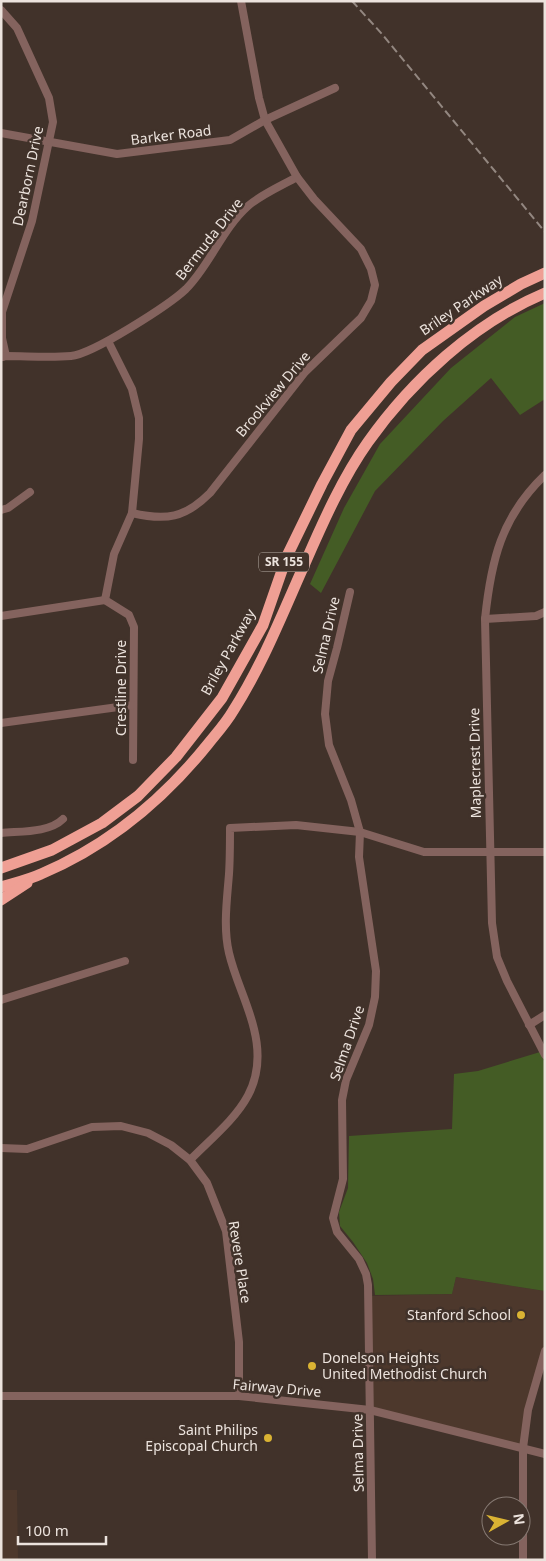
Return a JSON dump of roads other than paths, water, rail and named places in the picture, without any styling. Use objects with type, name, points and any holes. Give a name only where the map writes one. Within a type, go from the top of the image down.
[{"type":"highway","name":"Briley Parkway","points":[[1,868],[52,850],[102,822],[138,796],[176,756],[222,698],[262,625],[287,556],[351,430],[422,350],[484,306],[521,284],[545,273]]},
{"type":"highway","name":"SR 155","points":[[1,887],[39,875],[102,842],[137,816],[174,783],[232,713],[254,676],[336,496],[367,443],[398,403],[433,367],[458,345],[512,310],[545,293]]},
{"type":"highway","points":[[1,900],[39,875]]},
{"type":"street","name":"Brookview Drive","points":[[132,513],[147,517],[165,517],[181,514],[197,506],[210,493],[305,372],[362,318],[371,301],[375,285],[371,269],[361,249],[314,199],[297,177],[265,120],[259,98],[241,1]]},
{"type":"street","name":"Dearborn Drive","points":[[1,10],[18,28],[49,98],[53,122],[32,220],[2,312],[3,357]]},
{"type":"street","name":"Barker Road","points":[[1,133],[118,154],[230,140],[265,120],[335,88]]},
{"type":"street","name":"Bermuda Drive","points":[[3,357],[72,356],[108,341],[185,290],[207,264],[230,228],[247,207],[297,177]]},
{"type":"street","points":[[1,616],[105,600],[114,554],[132,513],[137,466],[139,418],[132,389],[108,341]]},
{"type":"street","name":"Maplecrest Drive","points":[[545,475],[530,490],[506,527],[495,557],[488,589],[485,619],[492,923],[497,957],[507,981],[545,1055]]},
{"type":"street","points":[[1,510],[8,508],[30,492]]},
{"type":"street","name":"Selma Drive","points":[[350,592],[328,681],[326,714],[329,745],[351,800],[360,832],[359,857],[376,971],[375,997],[368,1025],[346,1083],[342,1100],[343,1179],[333,1218],[337,1232],[359,1259],[366,1274],[368,1285],[372,1560]]},
{"type":"street","name":"Crestline Drive","points":[[105,600],[129,615],[134,627],[133,760]]},
{"type":"street","points":[[485,619],[536,616],[545,612]]},
{"type":"street","points":[[1,723],[134,705]]},
{"type":"street","points":[[1,833],[47,828],[63,819]]},
{"type":"street","points":[[190,1160],[238,1112],[250,1092],[258,1072],[254,1029],[229,954],[226,934],[230,828],[296,825],[360,832],[424,852],[545,852]]},
{"type":"street","points":[[1,1000],[125,961]]},
{"type":"street","points":[[529,1025],[545,1015]]},
{"type":"street","name":"Revere Place","points":[[1,1148],[27,1149],[92,1127],[121,1126],[148,1133],[171,1145],[190,1160],[207,1183],[226,1231],[239,1342],[239,1396]]},
{"type":"street","points":[[523,1560],[523,1448],[528,1410],[545,1351]]},
{"type":"street","name":"Fairway Drive","points":[[1,1396],[239,1396],[370,1410],[545,1454]]},
{"type":"railway","points":[[352,1],[382,34],[545,232]]},
{"type":"place","name":"Stanford School","points":[[521,1315]]},
{"type":"place","name":"Donelson Heights United Methodist Church","points":[[312,1366]]},
{"type":"place","name":"Saint Philips Episcopal Church","points":[[268,1438]]}]
